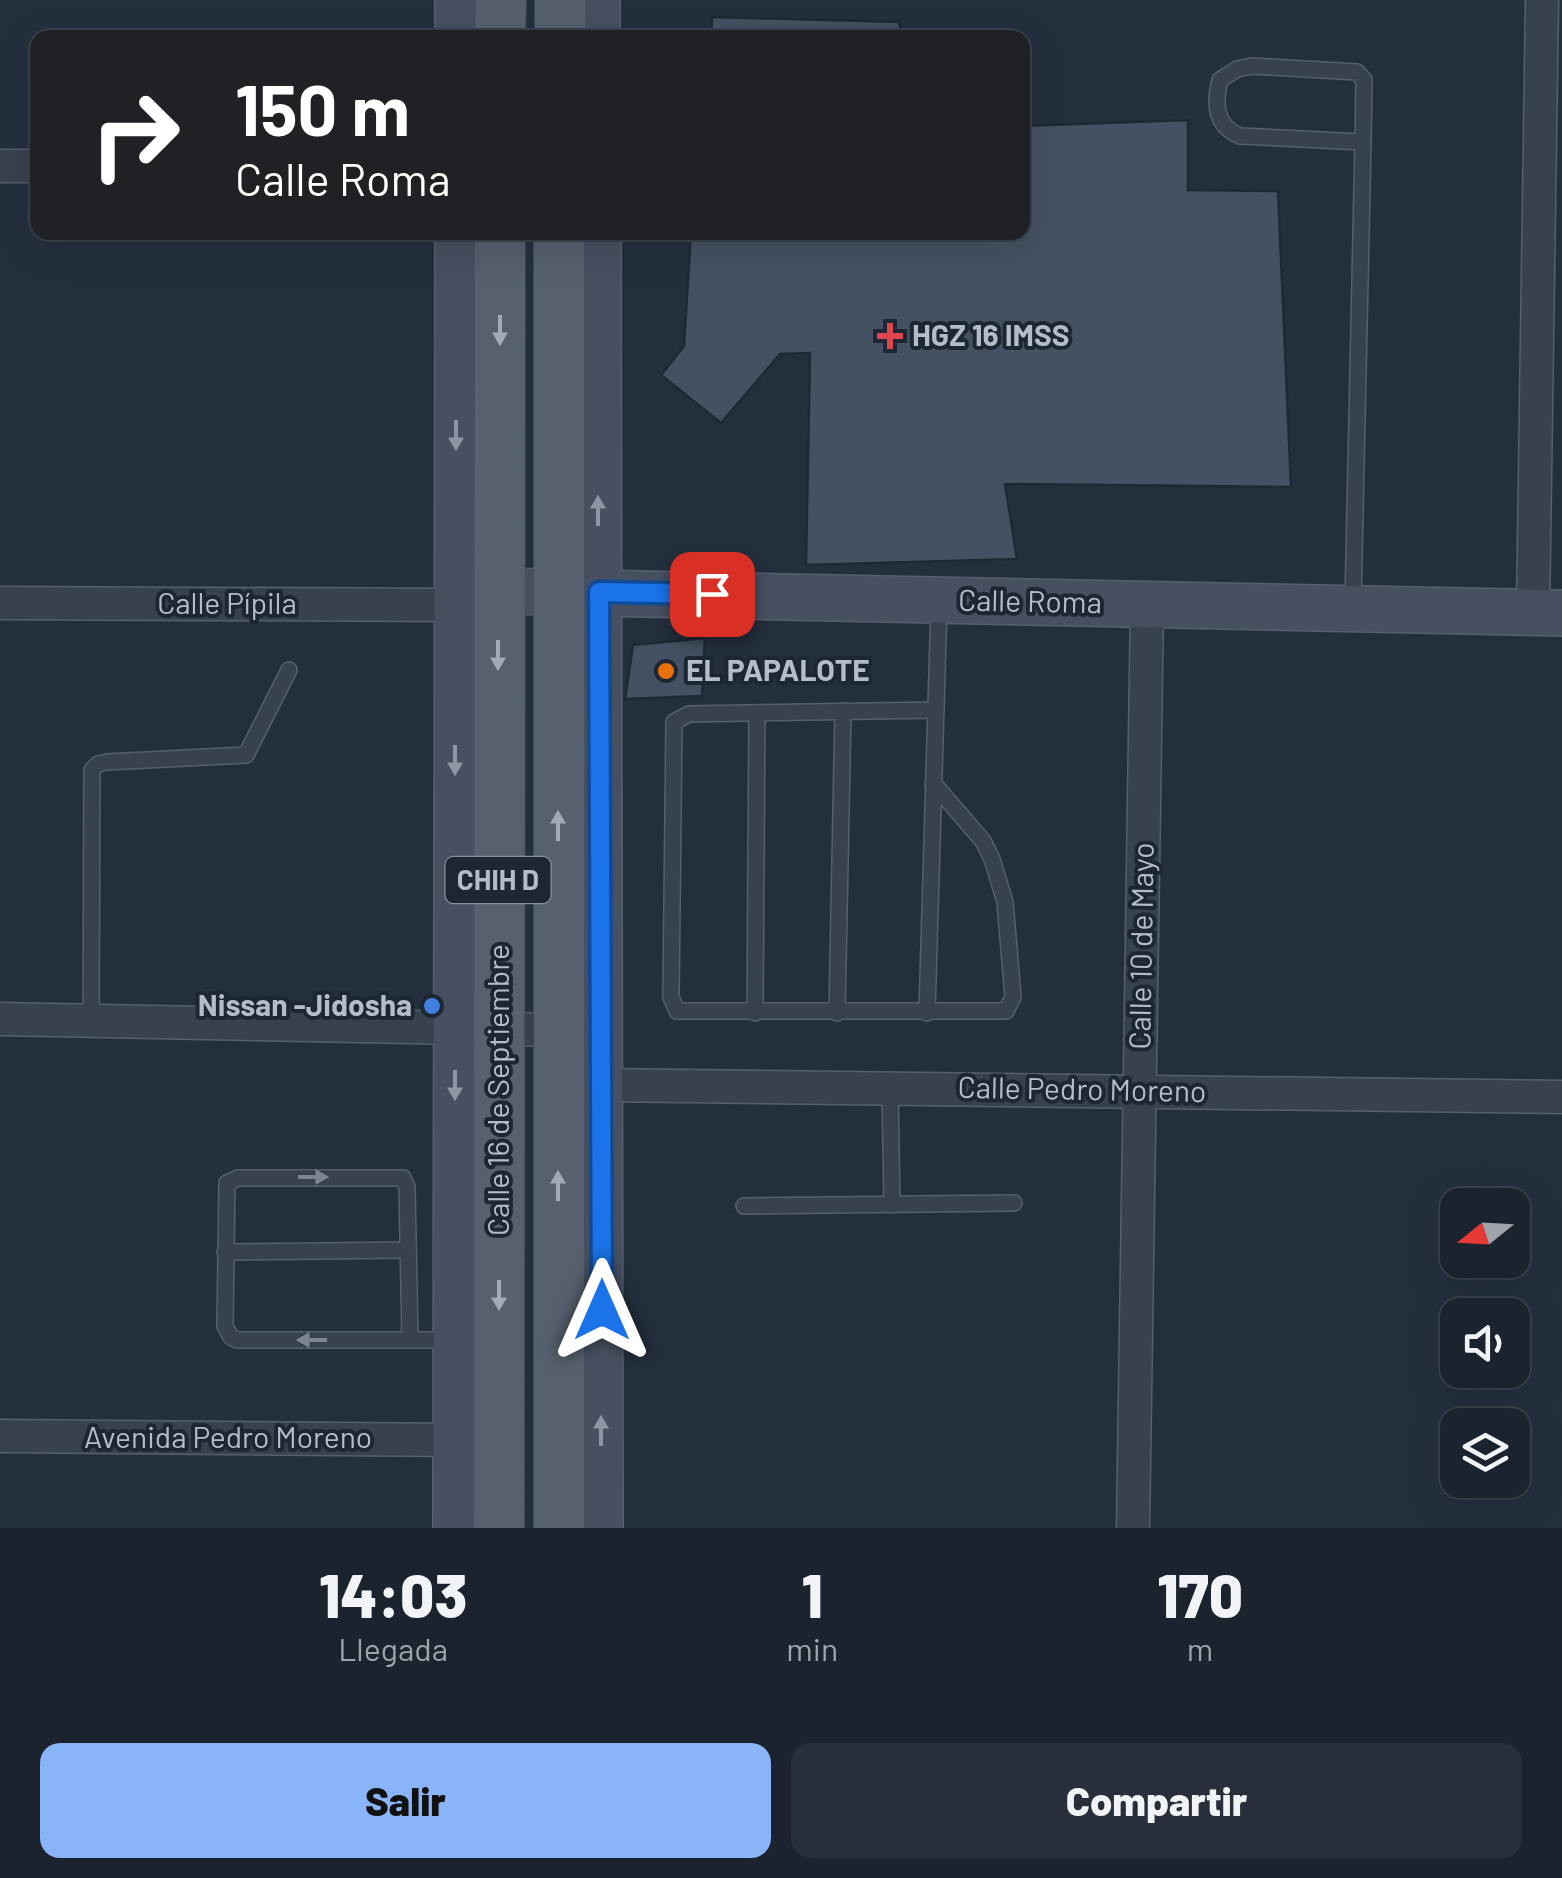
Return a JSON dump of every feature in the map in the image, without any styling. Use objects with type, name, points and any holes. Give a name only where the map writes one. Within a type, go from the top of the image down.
[{"type":"main road","points":[[500,0],[500,30]]},
{"type":"main road","points":[[560,0],[560,30]]},
{"type":"main road","name":"Calle 16 de Septiembre","points":[[499,240],[476,598],[476,1028],[499,1528]]},
{"type":"main road","name":"Calle 16 de Septiembre","points":[[558,1528],[559,1030],[578,592],[559,240]]},
{"type":"street","points":[[458,0],[458,30]]},
{"type":"street","points":[[597,0],[597,30]]},
{"type":"street","points":[[1542,0],[1551,253],[1548,612]]},
{"type":"street","points":[[0,166],[30,166]]},
{"type":"street","name":"Calle 16 de Septiembre","points":[[458,240],[476,598]]},
{"type":"street","name":"Calle 16 de Septiembre","points":[[598,240],[578,592],[601,1085],[600,1528]]},
{"type":"street","name":"Calle Roma","points":[[476,598],[578,592],[1548,612]]},
{"type":"street","name":"Calle Pípila","points":[[0,604],[476,598]]},
{"type":"street","name":"Calle 10 de Mayo","points":[[1133,1528],[1147,604]]},
{"type":"street","points":[[0,1019],[559,1030]]},
{"type":"street","name":"Calle 16 de Septiembre","points":[[456,1528],[456,1340],[476,1028]]},
{"type":"street","name":"Calle Pedro Moreno","points":[[601,1085],[1562,1097]]},
{"type":"street","name":"Avenida Pedro Moreno","points":[[0,1436],[456,1440]]},
{"type":"lane","points":[[1353,608],[1363,142],[1364,80],[1360,73],[1252,66],[1237,68],[1220,80],[1217,114],[1229,132],[1240,136],[1363,142]]},
{"type":"lane","points":[[927,1012],[939,600]]},
{"type":"lane","points":[[91,1021],[92,770],[107,762],[246,755],[290,670]]},
{"type":"lane","points":[[934,783],[983,841],[992,859],[1004,902],[1011,1005],[999,1013],[677,1012],[673,1005],[674,722],[689,714],[936,710]]},
{"type":"lane","points":[[838,1013],[843,712]]},
{"type":"lane","points":[[755,1013],[757,713]]},
{"type":"lane","points":[[890,1088],[892,1204]]},
{"type":"lane","points":[[410,1340],[407,1187],[401,1177],[238,1178],[228,1183],[225,1326],[231,1337],[237,1340],[410,1340],[456,1340]]},
{"type":"lane","points":[[744,1206],[1014,1203]]},
{"type":"lane","points":[[226,1252],[408,1250]]},
{"type":"building","points":[[712,17],[899,22],[900,30],[711,30]]},
{"type":"building","points":[[1188,120],[1188,190],[1278,191],[1291,487],[1005,484],[1017,559],[806,565],[810,353],[780,354],[721,423],[661,375],[684,346],[691,240],[1030,240],[1030,126]]},
{"type":"building","name":"EL PAPALOTE","points":[[705,638],[702,696],[625,699],[633,645]]},
{"type":"place","name":"HGZ 16 IMSS","points":[[890,336]]},
{"type":"place","name":"EL PAPALOTE","points":[[666,671]]},
{"type":"place","name":"Nissan -Jidosha","points":[[432,1006]]},
{"type":"route","points":[[602,1310],[599,592],[712,594]]}]
